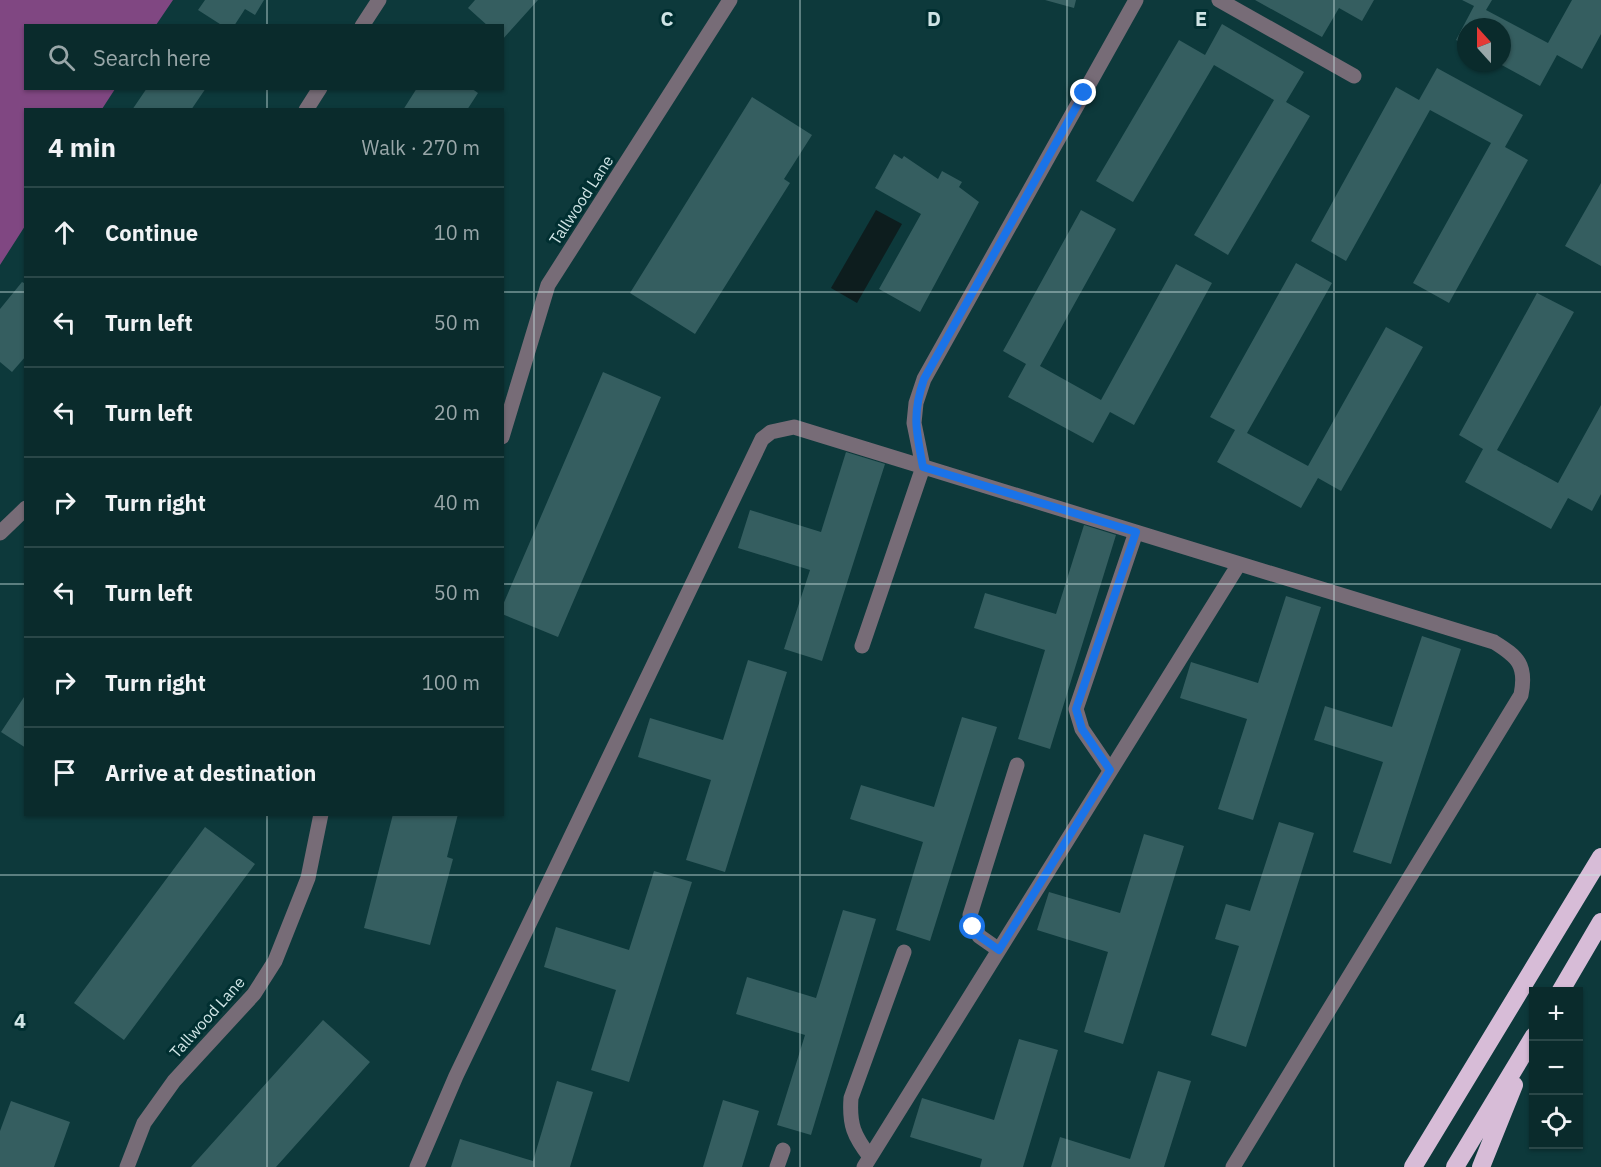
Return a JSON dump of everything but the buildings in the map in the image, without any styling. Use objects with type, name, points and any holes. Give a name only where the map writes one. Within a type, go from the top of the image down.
[{"type":"highway","points":[[1413,1167],[1601,857]]},
{"type":"highway","points":[[1563,987],[1601,922]]},
{"type":"highway","points":[[1455,1167],[1531,1041]]},
{"type":"highway","points":[[1481,1167],[1531,1041]]},
{"type":"street","points":[[363,24],[379,0]]},
{"type":"street","name":"Tallwood Lane","points":[[504,430],[548,285],[730,0]]},
{"type":"street","points":[[862,646],[923,467],[914,423],[916,403],[924,379],[1136,0]]},
{"type":"street","points":[[1219,0],[1354,76]]},
{"type":"street","points":[[307,108],[319,90]]},
{"type":"street","points":[[417,1167],[461,1065],[762,438],[771,432],[794,427],[1494,642],[1512,654],[1521,666],[1524,678],[1521,695],[1233,1167]]},
{"type":"street","points":[[0,533],[24,510]]},
{"type":"street","points":[[1110,770],[1082,729],[1076,709],[1136,532]]},
{"type":"street","points":[[867,1162],[1239,564]]},
{"type":"street","points":[[999,950],[979,936],[970,915],[1017,765]]},
{"type":"street","name":"Tallwood Lane","points":[[127,1167],[144,1123],[174,1081],[254,994],[275,961],[308,878],[321,816]]},
{"type":"street","points":[[867,1162],[849,1119],[851,1098],[904,952]]},
{"type":"street","points":[[777,1167],[783,1150]]},
{"type":"shaded area","points":[[0,0],[173,0],[157,24],[24,24],[24,90],[114,90],[103,108],[24,108],[24,228],[0,265]]},
{"type":"shaded area","points":[[876,210],[902,224],[857,303],[831,288]]},
{"type":"route","points":[[973,927],[979,936],[999,950],[1110,770],[1082,729],[1076,709],[1136,532],[923,467],[914,423],[916,403],[924,379],[1084,93]]}]
